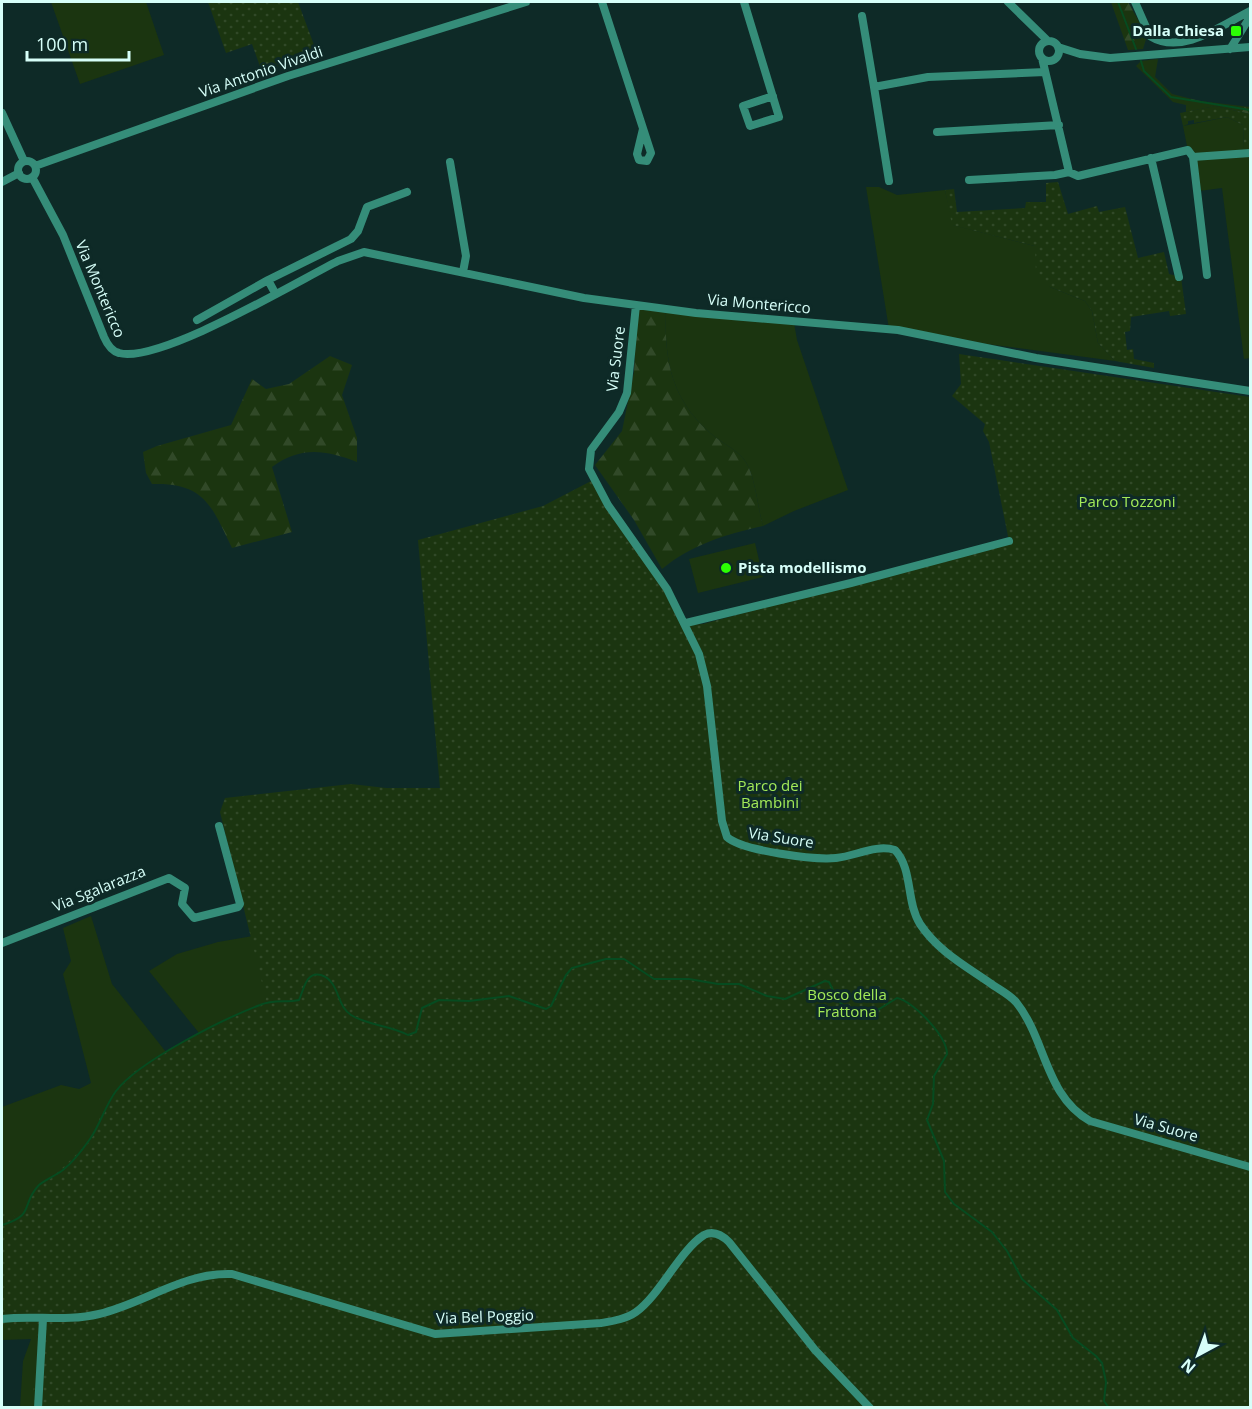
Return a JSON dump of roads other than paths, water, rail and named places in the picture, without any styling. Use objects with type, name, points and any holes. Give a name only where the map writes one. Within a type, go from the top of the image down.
[{"type":"street","name":"Via Antonio Vivaldi","points":[[35,166],[288,76],[496,6],[526,2]]},
{"type":"street","points":[[602,2],[643,129]]},
{"type":"street","points":[[744,2],[773,96],[779,117],[750,126],[743,106],[773,96]]},
{"type":"street","points":[[1008,2],[1048,41],[1080,54],[1110,58],[1251,46]]},
{"type":"street","points":[[1135,2],[1150,36],[1168,42],[1190,41],[1251,11]]},
{"type":"street","points":[[862,16],[889,181]]},
{"type":"street","points":[[1251,17],[1242,39],[1251,46]]},
{"type":"street","points":[[1032,27],[1046,56]]},
{"type":"street","points":[[1230,49],[1245,29]]},
{"type":"street","points":[[1048,41],[1041,71],[1059,125],[1069,172]]},
{"type":"street","points":[[1046,56],[1058,47]]},
{"type":"street","points":[[1046,56],[1080,54]]},
{"type":"street","points":[[873,87],[928,76],[1041,71]]},
{"type":"street","points":[[2,113],[24,161]]},
{"type":"street","points":[[937,132],[1059,125]]},
{"type":"street","points":[[969,180],[1055,176],[1069,172],[1078,176],[1151,158],[1191,154],[1251,153]]},
{"type":"street","points":[[1191,154],[1207,275]]},
{"type":"street","points":[[1151,158],[1179,277]]},
{"type":"street","points":[[19,173],[26,179],[32,177],[35,166],[32,162],[24,161]]},
{"type":"street","points":[[19,173],[20,165],[24,161]]},
{"type":"street","points":[[450,162],[466,256],[463,273]]},
{"type":"street","points":[[2,182],[19,173]]},
{"type":"street","name":"Via Montericco","points":[[32,177],[63,235],[104,337],[109,347],[117,353],[140,354],[181,342],[338,261],[364,252],[584,298],[898,330],[1036,358],[1251,391]]},
{"type":"street","points":[[197,320],[268,280],[351,239],[358,231],[367,207],[406,192]]},
{"type":"street","points":[[268,280],[275,293]]},
{"type":"street","name":"Via Suore","points":[[636,305],[627,393],[619,412],[591,450],[589,469],[604,498],[655,570],[686,623],[704,671],[722,822],[729,839],[744,846],[825,858],[885,848],[895,850],[904,864],[914,912],[920,924],[951,958],[1017,1003],[1059,1092],[1072,1109],[1090,1121],[1251,1167]]},
{"type":"street","points":[[686,623],[851,583],[1009,541]]},
{"type":"street","name":"Via Sgalarazza","points":[[2,943],[170,878],[185,888],[182,904],[194,918],[238,907],[240,904],[219,826]]},
{"type":"street","name":"Via Bel Poggio","points":[[2,1319],[75,1319],[102,1313],[192,1278],[232,1274],[435,1334],[601,1323],[619,1320],[637,1311],[704,1235],[711,1233],[720,1234],[729,1242],[815,1350],[870,1407]]},
{"type":"street","points":[[38,1407],[43,1319]]},
{"type":"waterway","points":[[1118,2],[1136,49]]},
{"type":"waterway","points":[[1141,61],[1144,71],[1171,97],[1250,110]]},
{"type":"waterway","points":[[2,1225],[24,1213],[33,1192],[39,1185],[63,1170],[77,1156],[94,1134],[112,1097],[127,1079],[162,1054],[244,1011],[265,1003],[299,1000],[306,982],[316,974],[327,978],[332,983],[343,1006],[351,1015],[408,1035],[416,1032],[422,1008],[439,1000],[469,1001],[509,996],[546,1009],[551,1006],[566,975],[572,968],[606,959],[624,959],[654,979],[689,979],[718,984],[739,984],[767,996],[785,999],[825,981],[829,982],[839,1002],[863,1019],[897,998],[912,1005],[920,1012],[941,1038],[947,1054],[934,1076],[933,1104],[927,1120],[944,1161],[945,1192],[954,1204],[992,1232],[1007,1251],[1022,1279],[1057,1310],[1073,1338],[1102,1363],[1106,1382],[1104,1401],[1109,1408]]},
{"type":"place","name":"Dalla Chiesa","points":[[1236,31]]},
{"type":"place","name":"Pista modellismo","points":[[726,568]]},
{"type":"park label","name":"Parco Tozzoni","points":[[1127,502]]},
{"type":"park label","name":"Parco dei Bambini","points":[[770,794]]},
{"type":"park label","name":"Bosco della Frattona","points":[[847,1004]]}]
